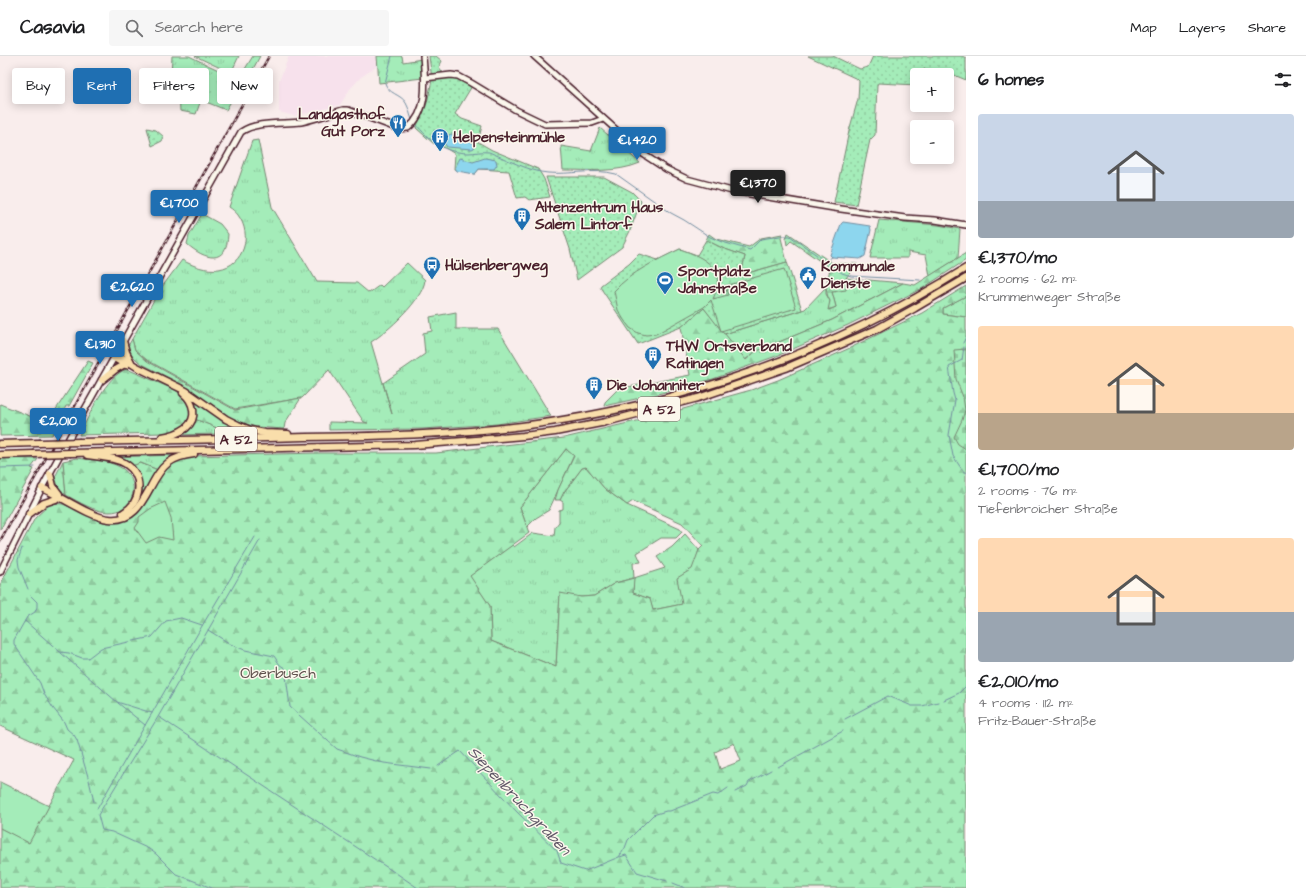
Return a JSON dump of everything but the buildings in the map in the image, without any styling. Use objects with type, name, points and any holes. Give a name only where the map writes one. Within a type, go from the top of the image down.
[{"type":"highway","name":"A 52","points":[[0,444],[422,435],[521,426],[604,413],[673,396],[738,376],[783,360],[830,340],[910,301],[966,268]]},
{"type":"highway","name":"A 52","points":[[0,455],[415,445],[480,441],[555,432],[606,422],[698,398],[786,368],[877,329],[966,278]]},
{"type":"highway","points":[[123,341],[126,352],[132,363]]},
{"type":"highway","points":[[115,356],[132,363],[196,397],[226,419],[244,428],[265,432],[323,437]]},
{"type":"highway","points":[[115,356],[125,364],[137,367]]},
{"type":"highway","points":[[102,380],[125,364]]},
{"type":"highway","points":[[150,440],[171,435],[185,429],[193,418],[193,405],[187,396],[178,388]]},
{"type":"highway","points":[[41,490],[99,516],[108,519],[117,519],[126,516],[140,506],[161,470],[168,463],[184,455],[212,450]]},
{"type":"highway","points":[[71,453],[117,460],[126,464],[135,473],[138,480],[139,489],[138,498],[134,504],[124,513],[99,516]]},
{"type":"highway","points":[[50,474],[58,497]]},
{"type":"highway","points":[[29,514],[44,503],[58,497]]},
{"type":"main road","points":[[0,572],[41,490],[237,136],[245,128],[301,122],[343,110],[348,110],[399,129],[410,127],[423,102],[426,89],[424,56]]},
{"type":"main road","points":[[534,56],[643,154],[666,168],[696,182],[732,191],[834,208],[966,225]]},
{"type":"main road","points":[[425,78],[451,75],[458,76],[516,110],[545,124],[592,123],[603,119]]},
{"type":"shaded area","points":[[289,56],[387,56],[387,60],[361,77],[350,89],[340,105],[294,116],[279,112],[279,81]]},
{"type":"green space","points":[[172,56],[189,56],[217,69],[217,104],[229,104],[226,110],[209,103],[209,68],[171,68]]},
{"type":"green space","points":[[195,56],[239,56],[233,68],[220,68]]},
{"type":"green space","points":[[253,56],[260,56],[254,68],[246,68]]},
{"type":"green space","points":[[377,56],[402,56],[403,62],[422,59],[423,78],[379,83]]},
{"type":"green space","points":[[429,56],[436,56],[442,61],[439,67],[446,77],[466,82],[472,86],[455,114],[462,119],[482,126],[478,142],[492,150],[538,169],[544,179],[550,197],[529,200],[525,197],[517,198],[509,171],[479,169],[475,174],[454,169],[455,154],[436,141],[434,144],[416,128],[427,103],[432,80]]},
{"type":"green space","points":[[808,56],[833,56],[860,69],[868,67],[873,56],[962,56],[966,58],[966,80],[954,75],[954,68],[910,68],[910,85],[878,83],[875,135],[870,140],[856,205],[834,202],[849,131],[858,99],[859,81]]},
{"type":"green space","points":[[180,104],[200,104],[196,114],[180,111]]},
{"type":"green space","points":[[147,128],[156,130],[164,137],[162,141],[152,146]]},
{"type":"green space","points":[[600,128],[640,163],[612,170],[563,170],[561,146],[591,151]]},
{"type":"green space","points":[[258,140],[272,207],[317,282],[357,283],[369,293],[380,285],[382,287],[407,263],[425,280],[423,288],[411,306],[395,323],[371,342],[392,414],[383,383],[425,354],[423,333],[432,331],[430,317],[456,312],[456,329],[498,329],[551,416],[497,424],[422,429],[329,430],[329,422],[368,423],[364,422],[329,370],[302,398],[235,409],[147,360],[135,350],[132,339],[159,291],[182,260],[200,268],[219,269],[235,262],[240,255],[244,248],[245,231],[243,223],[238,215],[229,207],[252,141]]},
{"type":"green space","points":[[546,177],[604,177],[632,192],[641,201],[630,231],[622,247],[577,280],[570,249]]},
{"type":"green space","points":[[202,214],[220,224],[228,234],[227,244],[224,251],[214,257],[201,254],[187,244],[189,236]]},
{"type":"green space","points":[[879,220],[938,225],[960,229],[958,258],[930,276],[926,255],[908,252],[908,258],[870,258]]},
{"type":"green space","points":[[788,233],[832,263],[857,264],[846,278],[846,290],[832,292],[836,307],[828,310],[830,301],[826,289],[830,268],[791,241],[787,245],[786,239]]},
{"type":"green space","points":[[709,234],[716,239],[749,247],[761,238],[782,234],[781,238],[787,262],[741,275],[745,256],[722,248],[706,240]]},
{"type":"green space","name":"Sportplatz Jahnstraße","points":[[706,240],[722,248],[745,256],[741,275],[787,262],[802,310],[724,334],[704,308],[681,327],[638,344],[600,287],[601,285],[629,264],[639,254],[658,260],[680,249],[697,255]]},
{"type":"green space","name":"Sportplatz Jahnstraße","points":[[680,249],[706,261],[716,272],[717,289],[713,299],[728,295],[725,286],[784,269],[796,308],[721,331],[711,300],[704,307],[656,334],[646,335],[638,333],[630,328],[618,310],[614,291],[636,272]]},
{"type":"green space","points":[[966,253],[966,260],[923,288],[848,325],[779,355],[713,379],[654,395],[604,406],[605,402],[618,389],[690,375],[681,327],[704,308],[746,360],[755,352],[832,320],[903,283],[915,285]]},
{"type":"green space","points":[[846,278],[903,283],[832,320],[755,352],[745,360],[724,334],[805,309],[826,287],[826,294],[830,301],[829,310],[836,307],[832,292]]},
{"type":"green space","name":"Oberbusch","points":[[966,286],[966,296],[943,308],[943,314],[966,317],[966,888],[0,888],[0,828],[29,842],[74,760],[0,726],[0,585],[35,518],[51,503],[63,504],[97,519],[116,521],[147,499],[162,473],[168,467],[174,462],[190,456],[319,453],[436,453],[564,438],[658,416],[751,390],[778,380],[850,348],[922,313]],"holes":[[[566,449],[574,456],[558,490],[555,500],[560,500],[564,492],[582,468],[586,467],[605,489],[627,505],[633,501],[682,523],[703,546],[699,550],[692,569],[677,578],[682,604],[653,610],[650,599],[633,593],[634,578],[615,583],[594,596],[581,597],[560,593],[556,667],[491,641],[490,606],[470,576],[529,533],[520,507]],[[734,743],[741,761],[720,769],[715,752]]]},
{"type":"green space","points":[[966,296],[966,317],[943,314],[943,308]]},
{"type":"green space","points":[[132,339],[135,350],[147,361],[235,410],[301,398],[285,423],[284,429],[256,427],[234,420],[185,386],[139,362],[133,356],[128,346]]},
{"type":"green space","points":[[966,349],[966,449],[958,444],[954,437],[965,410],[963,397],[956,379],[954,350]]},
{"type":"green space","points":[[88,361],[93,363],[69,406],[66,406],[52,435],[0,436],[0,404],[47,423]]},
{"type":"green space","points":[[127,369],[180,393],[184,397],[189,407],[190,412],[187,422],[178,429],[164,433],[79,435],[93,407],[105,388],[112,379]]},
{"type":"green space","points":[[199,401],[230,424],[222,430],[195,419],[195,403]]},
{"type":"green space","points":[[195,419],[222,430],[230,424],[257,433],[175,435]]},
{"type":"green space","points":[[566,449],[574,455],[549,510],[536,518],[527,527],[520,507]]},
{"type":"green space","points":[[179,455],[158,470],[141,463],[132,466],[111,457]]},
{"type":"green space","points":[[0,458],[38,459],[31,468],[34,469],[0,530]]},
{"type":"green space","points":[[77,458],[110,463],[120,467],[132,480],[133,487],[130,502],[118,511],[104,512],[87,506],[66,495],[63,461]]},
{"type":"green space","points":[[63,461],[66,495],[59,489],[55,477]]},
{"type":"green space","points":[[140,463],[158,470],[146,492],[141,492],[140,478],[132,466]]},
{"type":"green space","points":[[586,467],[605,489],[627,505],[680,529],[682,532],[676,538],[661,538],[637,553],[641,562],[633,563],[634,578],[665,568],[657,557],[672,547],[685,534],[699,550],[683,604],[653,610],[649,599],[633,593],[633,578],[615,583],[594,596],[581,597],[560,594],[556,667],[491,641],[490,606],[469,576],[512,545],[514,547],[533,533],[554,536],[555,527],[559,522],[559,510],[563,509],[563,502],[560,500],[564,492],[582,468]]},
{"type":"green space","points":[[165,502],[171,518],[173,540],[159,537],[146,543],[135,528],[139,522],[139,517],[150,509]]},
{"type":"green space","points":[[0,782],[49,806],[29,843],[0,828]]},
{"type":"water","points":[[451,134],[467,139],[475,145],[474,148],[447,147],[444,143],[447,136]]},
{"type":"water","points":[[460,158],[473,162],[485,158],[496,160],[497,165],[494,169],[479,169],[475,174],[457,171],[455,168]]},
{"type":"water","points":[[843,222],[870,226],[871,230],[865,256],[860,259],[832,257],[830,255]]},
{"type":"waterway","points":[[392,56],[385,83],[389,90],[404,100],[412,120]]},
{"type":"waterway","points":[[415,123],[432,141],[451,151],[468,153],[489,152],[518,165],[548,173],[608,172],[616,174],[671,213],[710,237],[722,242],[750,250],[761,239],[790,236],[842,273],[851,276],[920,280]]},
{"type":"waterway","points":[[826,261],[832,257]]},
{"type":"waterway","points":[[963,343],[966,337]]},
{"type":"waterway","points":[[964,347],[962,360],[949,367],[955,400],[949,435],[953,456],[966,473]]},
{"type":"waterway","points":[[0,468],[35,467]]},
{"type":"waterway","points":[[97,809],[255,537]]},
{"type":"waterway","points":[[212,888],[176,874],[149,849],[112,832],[102,830],[98,815],[158,717],[260,540]]},
{"type":"waterway","points":[[22,548],[18,560],[19,567],[28,589]]},
{"type":"waterway","points":[[31,596],[37,602],[37,607],[35,612],[27,617],[14,640],[14,644],[40,683],[44,694],[53,708],[64,722],[67,729],[77,740],[94,802]]},
{"type":"waterway","name":"Siepenbruchgraben","points":[[25,621],[60,652],[69,653],[82,658],[88,658],[101,648],[152,637],[166,621],[181,618],[202,625]]},
{"type":"waterway","name":"Siepenbruchgraben","points":[[208,630],[232,645],[245,650],[274,656],[280,665],[285,668],[290,707],[337,749],[384,763],[431,769]]},
{"type":"waterway","points":[[61,653],[117,702],[152,713]]},
{"type":"waterway","points":[[944,700],[959,693],[966,686]]},
{"type":"waterway","points":[[845,719],[888,696],[912,706],[922,706],[938,702]]},
{"type":"waterway","points":[[118,703],[145,725]]},
{"type":"waterway","points":[[159,717],[394,872]]},
{"type":"waterway","name":"Siepenbruchgraben","points":[[778,767],[843,731]]},
{"type":"waterway","name":"Siepenbruchgraben","points":[[438,766],[460,751],[517,812],[557,851],[561,863],[585,871],[619,857],[628,840],[653,815],[670,811],[713,794],[718,795],[728,788]]},
{"type":"waterway","name":"Siepenbruchgraben","points":[[735,792],[747,786],[749,782],[771,770]]},
{"type":"waterway","points":[[620,857],[626,855],[637,872],[667,881]]},
{"type":"waterway","points":[[396,873],[418,888]]},
{"type":"waterway","points":[[673,883],[685,888]]},
{"type":"railway","points":[[0,541],[269,56]]},
{"type":"place","name":"Landgasthof Gut Porz","points":[[398,138]]},
{"type":"place","name":"Helpensteinmühle","points":[[440,152]]},
{"type":"place","name":"Altenzentrum Haus Salem Lintorf","points":[[522,231]]},
{"type":"place","name":"Hülsenbergweg","points":[[432,280]]},
{"type":"place","name":"Kommunale Dienste","points":[[808,290]]},
{"type":"place","name":"Sportplatz Jahnstraße","points":[[665,295]]},
{"type":"place","name":"THW Ortsverband Ratingen","points":[[653,370]]},
{"type":"place","name":"Die Johanniter","points":[[594,400]]}]
